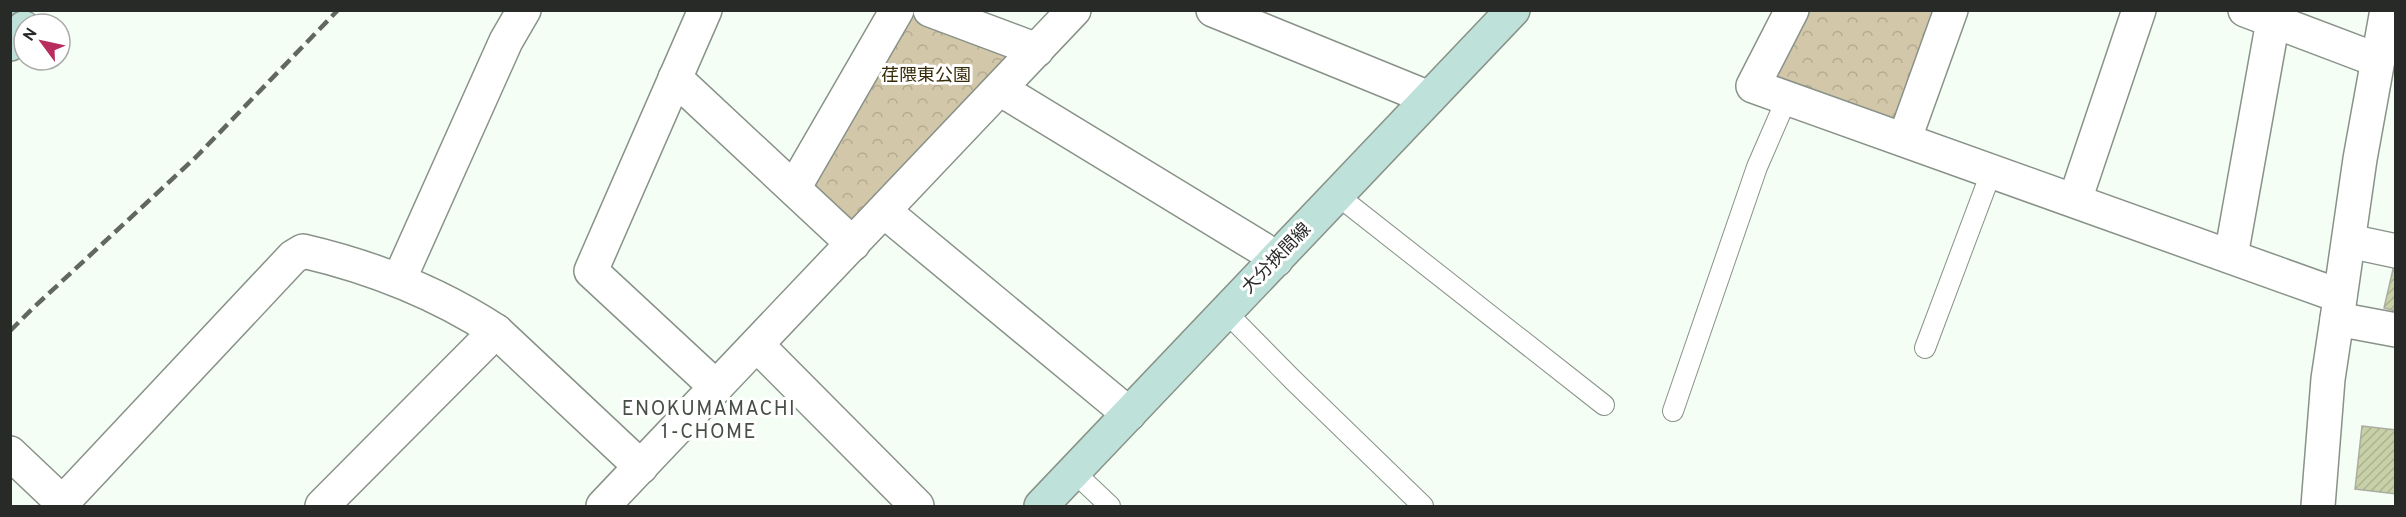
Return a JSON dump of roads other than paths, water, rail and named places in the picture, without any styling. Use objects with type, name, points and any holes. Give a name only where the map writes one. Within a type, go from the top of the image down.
[{"type":"main road","name":"大分挾間線","points":[[1041,507],[1513,10]]},
{"type":"street","points":[[399,280],[506,41],[524,10]]},
{"type":"street","points":[[705,10],[591,270],[716,387]]},
{"type":"street","points":[[794,188],[897,10]]},
{"type":"street","points":[[930,10],[1037,50]]},
{"type":"street","points":[[10,453],[64,505],[293,257],[303,251],[351,263],[399,280],[474,317],[496,331],[626,492],[716,387],[1074,10]]},
{"type":"street","points":[[1213,10],[1429,98]]},
{"type":"street","points":[[1792,10],[1753,86],[1905,138],[2230,256],[2338,307],[2396,330]]},
{"type":"street","points":[[1905,138],[1951,10]]},
{"type":"street","points":[[2075,200],[2139,10]]},
{"type":"street","points":[[2318,507],[2328,379],[2377,60],[2387,10]]},
{"type":"street","points":[[2230,256],[2259,16],[2377,60]]},
{"type":"street","points":[[675,78],[853,244]]},
{"type":"street","points":[[1000,89],[1261,248],[1276,260]]},
{"type":"street","points":[[884,211],[1129,414]]},
{"type":"street","points":[[2349,241],[2396,251]]},
{"type":"street","points":[[322,507],[496,331]]},
{"type":"street","points":[[757,345],[917,507]]},
{"type":"lane","points":[[1673,411],[1758,167],[1787,98]]},
{"type":"lane","points":[[1925,348],[1992,170]]},
{"type":"lane","points":[[1337,195],[1604,405]]},
{"type":"lane","points":[[1226,312],[1423,507]]},
{"type":"lane","points":[[1074,472],[1110,507]]},
{"type":"waterway","points":[[10,15],[14,10]]},
{"type":"railway","points":[[10,331],[196,157],[338,10]]},
{"type":"district","name":"ENOKUMAMACHI 1-CHOME","points":[[709,422]]},
{"type":"park label","name":"荏隈東公園","points":[[926,76]]}]
